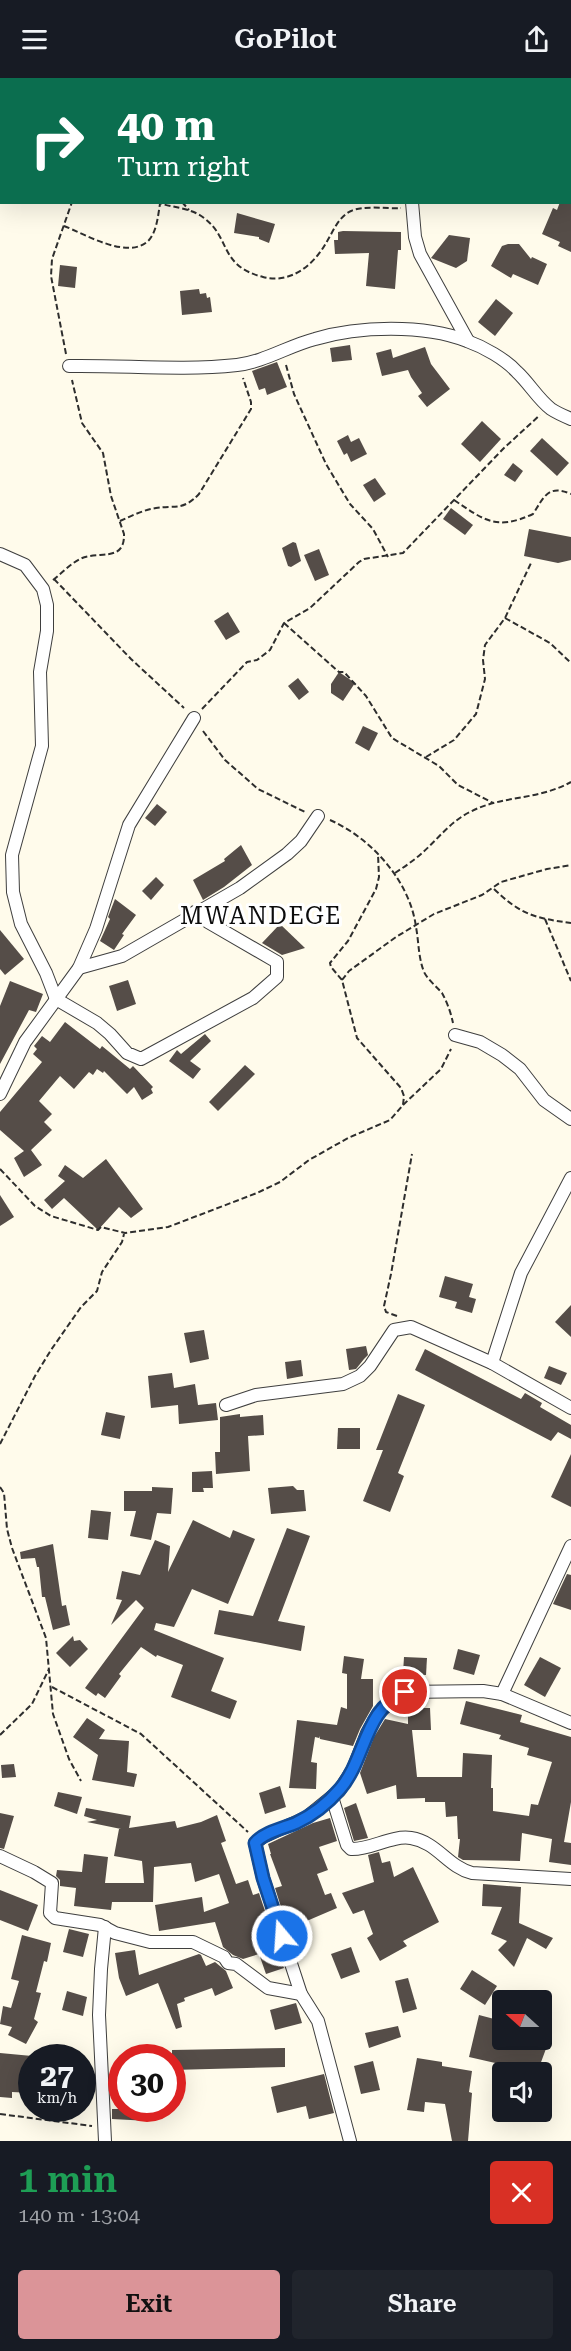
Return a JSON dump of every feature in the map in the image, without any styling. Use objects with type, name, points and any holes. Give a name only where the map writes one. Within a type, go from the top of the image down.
[{"type":"street","points":[[413,205],[415,237],[420,255],[468,341]]},
{"type":"street","points":[[69,366],[194,368],[238,364],[261,359],[280,350],[323,336],[373,329],[437,333],[468,341],[511,366],[548,407],[571,419]]},
{"type":"street","points":[[0,554],[25,565],[43,589],[47,605],[47,623],[40,672],[42,746],[12,855],[13,892],[21,924],[46,973],[56,999],[97,1023],[127,1053],[141,1059],[253,998],[277,977],[277,962],[195,912]]},
{"type":"street","points":[[0,1094],[25,1042],[79,968],[96,929],[129,825],[194,718]]},
{"type":"street","points":[[79,968],[122,956],[267,870],[301,841],[318,816]]},
{"type":"street","points":[[455,1035],[480,1042],[502,1055],[520,1069],[544,1100],[571,1119]]},
{"type":"street","points":[[492,1363],[521,1274],[571,1178]]},
{"type":"street","points":[[226,1405],[256,1395],[343,1384],[360,1376],[370,1366],[394,1330],[411,1327],[492,1363],[571,1408]]},
{"type":"street","points":[[502,1694],[571,1546]]},
{"type":"street","points":[[350,2141],[318,2021],[301,1994],[263,1878],[255,1850],[257,1840],[307,1817],[332,1797],[348,1779],[367,1733],[379,1712],[399,1695],[413,1691],[458,1690],[502,1694],[571,1723]]},
{"type":"street","points":[[332,1797],[347,1845],[351,1849],[410,1837],[426,1842],[458,1868],[472,1874],[571,1878]]},
{"type":"street","points":[[0,1856],[52,1883],[50,1913],[52,1916],[105,1927],[115,1933],[150,1942],[193,1942],[224,1957],[228,1963],[236,1964],[266,1987],[301,1994]]},
{"type":"street","points":[[105,1927],[99,2015],[105,2141]]},
{"type":"path","points":[[43,589],[81,558],[121,550],[124,544],[124,534],[106,478],[103,453],[82,423],[52,292],[52,259],[71,204]]},
{"type":"path","points":[[64,226],[115,247],[140,245],[149,240],[156,224],[158,204]]},
{"type":"path","points":[[162,204],[189,210],[208,221],[233,262],[248,273],[273,279],[286,278],[308,266],[319,256],[343,216],[352,210],[413,205]]},
{"type":"path","points":[[184,204],[189,210]]},
{"type":"path","points":[[280,350],[292,380],[294,394],[326,464],[350,504],[373,529],[388,556]]},
{"type":"path","points":[[120,521],[155,508],[180,507],[191,502],[199,494],[252,409],[248,390],[238,364]]},
{"type":"path","points":[[194,718],[247,662],[257,660],[271,648],[284,623],[310,608],[359,562],[403,553],[497,455],[548,407]]},
{"type":"path","points":[[454,500],[497,524],[533,514],[548,492],[561,490],[571,494]]},
{"type":"path","points":[[426,757],[454,740],[476,714],[485,679],[483,660],[485,645],[505,618],[531,562]]},
{"type":"path","points":[[505,618],[550,644],[571,663]]},
{"type":"path","points":[[284,623],[339,672],[344,672],[355,683],[366,696],[392,738],[439,766],[458,785],[493,803]]},
{"type":"path","points":[[395,873],[469,812],[493,803],[553,792],[571,782]]},
{"type":"path","points":[[0,1169],[35,1206],[51,1215],[98,1230],[101,1227],[124,1233],[168,1227],[257,1193],[280,1182],[309,1160],[348,1138],[390,1120],[403,1105],[404,1096],[401,1088],[357,1038],[342,980],[330,963],[348,941],[376,889],[379,877],[378,854]]},
{"type":"path","points":[[342,980],[348,971],[396,937],[434,914],[494,889],[501,882],[571,865]]},
{"type":"path","points":[[494,889],[519,910],[545,919],[571,923]]},
{"type":"path","points":[[545,919],[571,981]]},
{"type":"path","points":[[394,1330],[398,1317],[386,1312],[384,1306],[392,1274],[412,1154]]},
{"type":"path","points":[[0,1444],[46,1358],[76,1314],[97,1291],[102,1272],[122,1242],[124,1233]]},
{"type":"path","points":[[0,1487],[4,1493],[7,1529],[12,1548],[46,1638],[53,1714],[69,1759],[81,1781]]},
{"type":"path","points":[[0,1735],[32,1704],[49,1669]]},
{"type":"path","points":[[50,1686],[141,1734],[257,1840]]},
{"type":"path","points":[[0,2114],[106,2127]]},
{"type":"building","points":[[559,204],[571,204],[571,252],[558,246],[560,242],[542,234],[553,208],[557,210]]},
{"type":"building","points":[[237,213],[275,224],[269,243],[259,237],[234,233]]},
{"type":"building","points":[[338,232],[401,232],[401,250],[398,250],[395,289],[366,286],[369,253],[335,254],[334,240],[338,240]]},
{"type":"building","points":[[449,235],[470,238],[467,261],[456,268],[431,258]]},
{"type":"building","points":[[519,244],[531,259],[532,257],[547,264],[538,285],[513,274],[511,278],[491,266],[502,246]]},
{"type":"building","points":[[60,265],[77,267],[75,288],[58,286]]},
{"type":"building","points":[[199,289],[200,294],[206,293],[207,298],[210,297],[212,312],[182,315],[180,291]]},
{"type":"building","points":[[496,299],[513,313],[495,336],[478,322]]},
{"type":"building","points":[[350,345],[352,360],[332,362],[330,348]]},
{"type":"building","points":[[425,347],[431,364],[450,389],[427,407],[418,396],[422,393],[408,370],[382,376],[376,353],[391,349],[393,358]]},
{"type":"building","points":[[277,362],[287,387],[267,395],[265,388],[259,390],[252,371]]},
{"type":"building","points":[[482,421],[501,439],[480,462],[461,444]]},
{"type":"building","points":[[348,435],[351,442],[359,438],[367,454],[351,462],[347,453],[344,455],[337,441]]},
{"type":"building","points":[[542,438],[569,463],[557,476],[530,451]]},
{"type":"building","points":[[513,463],[523,471],[515,482],[504,475]]},
{"type":"building","points":[[375,478],[386,494],[374,502],[363,485]]},
{"type":"building","points":[[451,508],[473,525],[465,535],[443,519]]},
{"type":"building","points":[[529,529],[571,537],[571,560],[558,563],[524,556]]},
{"type":"building","points":[[293,542],[296,543],[301,561],[291,567],[288,566],[282,548]]},
{"type":"building","points":[[319,549],[329,575],[315,581],[304,555]]},
{"type":"building","points":[[228,612],[240,632],[226,640],[214,621]]},
{"type":"building","points":[[339,672],[355,683],[343,701],[331,693],[331,684]]},
{"type":"building","points":[[298,678],[309,692],[299,700],[288,686]]},
{"type":"building","points":[[363,726],[378,733],[369,751],[355,743]]},
{"type":"building","points":[[157,804],[167,812],[155,826],[145,818]]},
{"type":"building","points":[[241,845],[252,865],[203,900],[193,880],[225,861],[224,859]]},
{"type":"building","points":[[156,877],[164,885],[151,900],[142,891]]},
{"type":"building","points":[[115,899],[136,915],[114,950],[100,941],[110,919],[108,917]]},
{"type":"building","points":[[280,924],[305,948],[282,955],[262,943]]},
{"type":"building","points":[[0,930],[24,959],[5,975],[0,969]]},
{"type":"building","points":[[128,980],[136,1004],[117,1011],[109,986]]},
{"type":"building","points":[[10,981],[43,994],[36,1012],[29,1010],[0,1064],[0,1006]]},
{"type":"building","points":[[65,1022],[100,1049],[102,1046],[130,1069],[133,1066],[153,1087],[151,1089],[153,1093],[142,1100],[134,1087],[127,1094],[104,1071],[103,1073],[97,1069],[93,1075],[89,1072],[74,1089],[60,1076],[39,1101],[52,1114],[44,1122],[52,1130],[31,1150],[42,1165],[24,1177],[14,1158],[24,1151],[0,1130],[0,1112],[42,1062],[33,1054],[37,1049],[34,1046],[42,1036],[50,1042]]},
{"type":"building","points":[[205,1034],[211,1041],[190,1061],[201,1069],[193,1079],[169,1061],[177,1050],[181,1054]]},
{"type":"building","points":[[245,1065],[255,1074],[218,1111],[209,1102]]},
{"type":"building","points":[[106,1159],[143,1209],[131,1218],[119,1207],[98,1230],[64,1198],[52,1209],[44,1200],[65,1181],[58,1176],[65,1165],[83,1178]]},
{"type":"building","points":[[0,1195],[14,1217],[0,1226]]},
{"type":"building","points":[[445,1276],[473,1284],[469,1297],[476,1299],[472,1313],[455,1308],[457,1302],[439,1297]]},
{"type":"building","points":[[571,1305],[571,1337],[555,1322]]},
{"type":"building","points":[[204,1330],[209,1359],[190,1363],[184,1333]]},
{"type":"building","points":[[366,1346],[368,1355],[356,1369],[349,1370],[346,1349]]},
{"type":"building","points":[[425,1349],[521,1399],[525,1393],[542,1403],[540,1407],[571,1425],[571,1439],[558,1432],[551,1441],[415,1370]]},
{"type":"building","points":[[301,1360],[303,1376],[287,1379],[285,1362]]},
{"type":"building","points":[[549,1366],[567,1373],[561,1385],[544,1378]]},
{"type":"building","points":[[172,1373],[174,1388],[195,1384],[198,1405],[216,1403],[218,1420],[179,1424],[178,1405],[151,1408],[148,1376]]},
{"type":"building","points":[[398,1394],[425,1405],[398,1473],[404,1476],[390,1512],[363,1501],[383,1450],[376,1450]]},
{"type":"building","points":[[106,1412],[125,1416],[120,1439],[101,1435]]},
{"type":"building","points":[[240,1414],[240,1417],[263,1415],[264,1435],[248,1436],[250,1471],[216,1474],[215,1452],[220,1452],[220,1417]]},
{"type":"building","points":[[338,1428],[360,1428],[360,1449],[337,1449]]},
{"type":"building","points":[[571,1454],[571,1507],[551,1497]]},
{"type":"building","points":[[212,1471],[213,1488],[203,1488],[204,1492],[192,1492],[192,1472]]},
{"type":"building","points":[[293,1486],[297,1490],[304,1490],[306,1511],[271,1514],[268,1488]]},
{"type":"building","points":[[152,1487],[173,1488],[171,1514],[157,1513],[151,1540],[130,1536],[136,1511],[124,1511],[124,1491],[152,1491]]},
{"type":"building","points":[[91,1510],[111,1512],[108,1540],[88,1538]]},
{"type":"building","points":[[193,1520],[230,1538],[233,1530],[255,1539],[228,1604],[192,1589],[174,1627],[156,1623],[154,1630],[224,1658],[211,1691],[237,1701],[230,1719],[171,1697],[183,1665],[157,1655],[156,1657],[141,1647],[119,1674],[121,1676],[105,1698],[98,1693],[96,1696],[85,1688],[144,1608],[136,1600],[111,1625],[122,1600],[116,1599],[122,1571],[140,1575],[155,1540],[170,1546],[168,1572]]},
{"type":"building","points":[[287,1528],[310,1536],[278,1621],[305,1626],[301,1651],[214,1634],[219,1610],[253,1616]]},
{"type":"building","points":[[53,1544],[62,1606],[66,1605],[70,1625],[53,1630],[45,1597],[42,1597],[39,1567],[37,1567],[35,1558],[21,1559],[20,1552]]},
{"type":"building","points":[[567,1574],[571,1575],[571,1610],[553,1604]]},
{"type":"building","points":[[73,1636],[74,1641],[80,1640],[88,1649],[70,1667],[56,1653]]},
{"type":"building","points":[[458,1649],[480,1655],[474,1675],[453,1669]]},
{"type":"building","points":[[344,1656],[364,1659],[361,1679],[373,1679],[373,1706],[353,1746],[320,1739],[319,1736],[319,1738],[315,1737],[311,1762],[317,1763],[316,1789],[289,1788],[297,1720],[337,1725],[341,1707],[347,1709],[347,1674],[342,1673]]},
{"type":"building","points":[[404,1657],[427,1658],[426,1675],[403,1674]]},
{"type":"building","points":[[540,1657],[561,1668],[545,1697],[524,1685]]},
{"type":"building","points":[[466,1701],[522,1715],[520,1722],[571,1737],[571,1802],[564,1842],[571,1843],[571,1865],[549,1862],[552,1839],[522,1833],[520,1861],[463,1860],[458,1857],[460,1839],[458,1839],[457,1816],[446,1817],[445,1802],[425,1802],[425,1798],[397,1799],[396,1785],[367,1794],[360,1773],[374,1737],[385,1719],[408,1724],[408,1708],[430,1708],[431,1730],[412,1730],[417,1777],[462,1777],[463,1753],[492,1755],[493,1811],[529,1816],[531,1804],[538,1805],[552,1762],[527,1755],[529,1748],[499,1739],[501,1735],[460,1724]]},
{"type":"building","points":[[87,1718],[105,1730],[99,1739],[129,1741],[127,1772],[137,1774],[134,1787],[92,1780],[98,1755],[73,1737]]},
{"type":"building","points":[[14,1764],[16,1777],[2,1778],[1,1765]]},
{"type":"building","points":[[280,1786],[286,1807],[265,1814],[259,1793]]},
{"type":"building","points":[[58,1792],[82,1797],[77,1814],[54,1806]]},
{"type":"building","points":[[356,1803],[368,1838],[354,1841],[344,1808]]},
{"type":"building","points":[[86,1808],[131,1816],[129,1828],[175,1821],[177,1828],[217,1815],[226,1841],[221,1843],[236,1884],[248,1880],[253,1895],[259,1893],[284,1968],[266,1974],[259,1954],[243,1959],[233,1955],[223,1947],[215,1922],[159,1931],[155,1905],[202,1897],[204,1912],[229,1903],[219,1874],[195,1882],[191,1863],[154,1867],[153,1902],[112,1902],[111,1910],[74,1906],[76,1888],[60,1886],[60,1880],[56,1876],[57,1870],[82,1872],[84,1854],[108,1857],[105,1883],[144,1883],[142,1861],[114,1856],[119,1829],[121,1829],[87,1822],[97,1820],[84,1816]]},
{"type":"building","points":[[0,1813],[14,1816],[4,1849],[0,1848]]},
{"type":"building","points":[[330,1818],[337,1841],[319,1847],[328,1870],[317,1874],[325,1895],[331,1893],[337,1908],[288,1929],[275,1888],[282,1886],[268,1844],[313,1823]]},
{"type":"building","points":[[379,1852],[382,1863],[390,1861],[394,1877],[413,1867],[439,1922],[403,1941],[407,1946],[380,1961],[367,1938],[373,1934],[364,1910],[353,1914],[342,1893],[374,1882],[368,1855]]},
{"type":"building","points":[[483,1884],[521,1887],[519,1923],[553,1938],[546,1949],[527,1938],[514,1967],[498,1950],[507,1941],[491,1934],[502,1907],[482,1906]]},
{"type":"building","points":[[0,1890],[38,1905],[28,1931],[0,1920]]},
{"type":"building","points":[[69,1929],[89,1934],[83,1957],[63,1952]]},
{"type":"building","points":[[22,1935],[51,1943],[36,1992],[41,1993],[34,2019],[38,2022],[26,2044],[8,2035],[12,2027],[0,2024],[3,2006],[11,2008],[19,1981],[11,1979]]},
{"type":"building","points":[[351,1947],[360,1972],[341,1979],[331,1954]]},
{"type":"building","points":[[135,1950],[139,1975],[199,1954],[206,1966],[215,1962],[226,1971],[233,1988],[215,1996],[212,1988],[184,1998],[185,2001],[177,2004],[182,2027],[176,2029],[158,1983],[126,1996],[119,1978],[115,1953]]},
{"type":"building","points":[[472,1970],[497,1986],[492,1990],[485,2005],[460,1989]]},
{"type":"building","points":[[408,1978],[417,2009],[403,2013],[395,1981]]},
{"type":"building","points":[[67,1991],[87,1997],[83,2016],[62,2010]]},
{"type":"building","points":[[296,2003],[302,2023],[275,2030],[270,2010]]},
{"type":"building","points":[[479,2015],[492,2018],[492,2050],[546,2050],[541,2062],[492,2062],[469,2057]]},
{"type":"building","points":[[398,2026],[401,2037],[369,2048],[365,2033]]},
{"type":"building","points":[[285,2048],[285,2067],[186,2070],[186,2050]]},
{"type":"building","points":[[0,2053],[18,2055],[18,2092],[12,2092],[12,2098],[0,2097]]},
{"type":"building","points":[[417,2058],[442,2062],[442,2066],[472,2071],[468,2141],[452,2141],[445,2104],[425,2102],[424,2112],[407,2110]]},
{"type":"building","points":[[373,2061],[380,2090],[361,2094],[354,2066]]},
{"type":"building","points":[[324,2074],[334,2113],[309,2119],[306,2106],[277,2113],[271,2087]]},
{"type":"district","name":"MWANDEGE","points":[[261,916]]},
{"type":"route","points":[[282,1936],[263,1878],[255,1843],[307,1817],[339,1791],[348,1779],[367,1733],[379,1712],[405,1692]]}]
